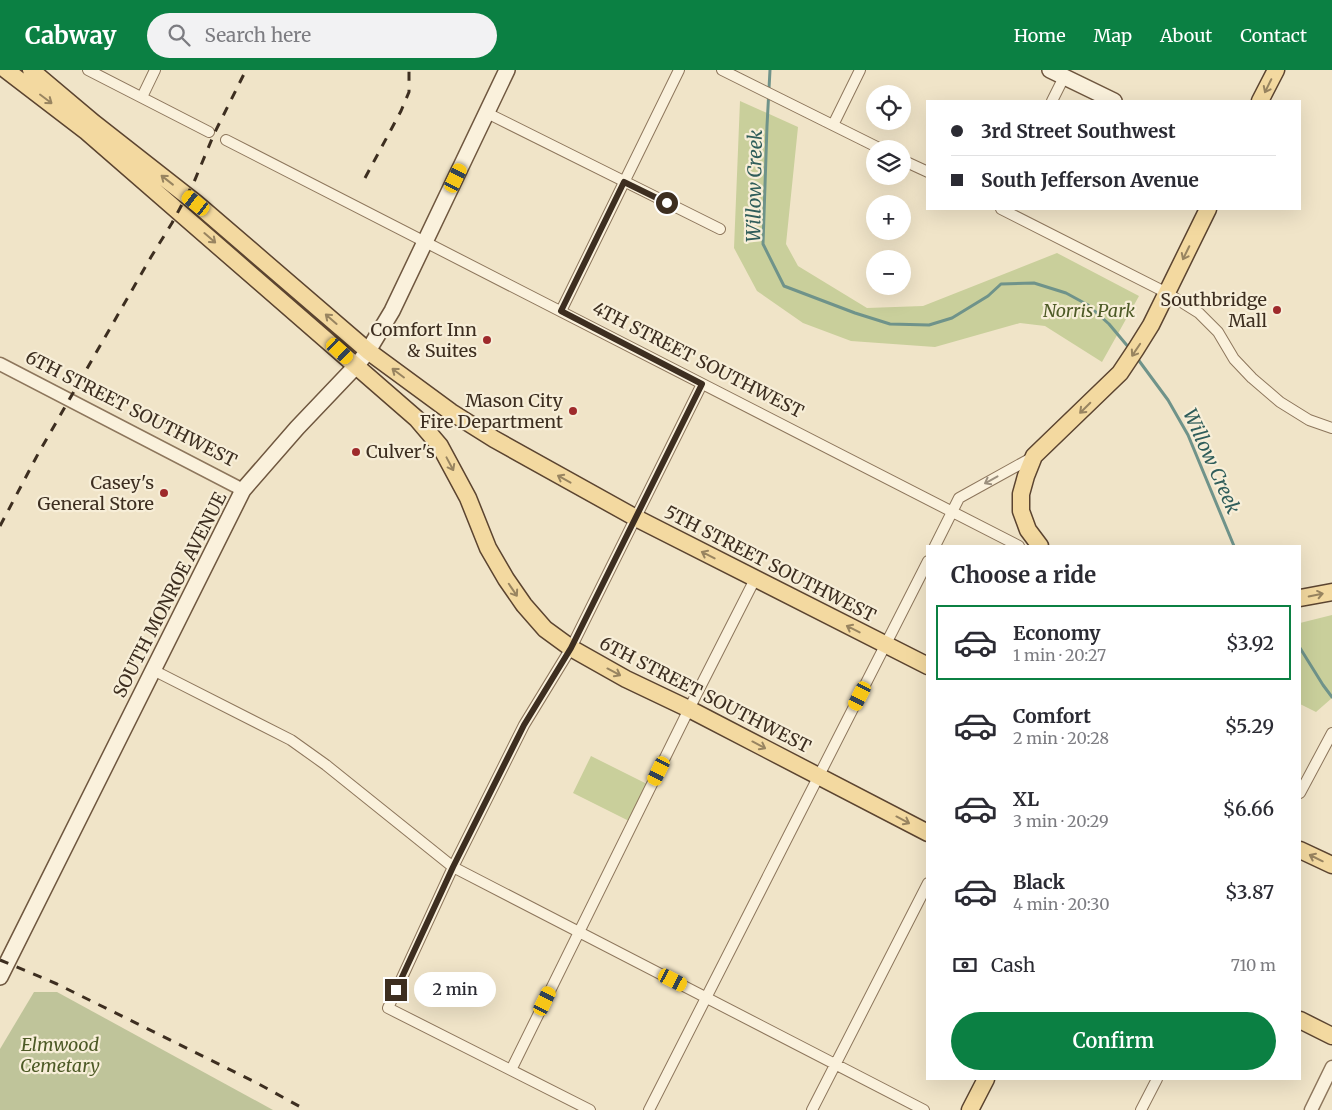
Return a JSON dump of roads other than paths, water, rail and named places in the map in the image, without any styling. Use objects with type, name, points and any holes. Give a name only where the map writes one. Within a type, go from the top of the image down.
[{"type":"main road","points":[[6,70],[88,132],[356,366]]},
{"type":"main road","points":[[31,70],[94,123],[196,203],[368,351]]},
{"type":"main road","name":"SOUTH MONROE AVENUE","points":[[0,977],[243,490],[368,351],[392,311],[508,70]]},
{"type":"main road","points":[[1261,100],[1276,70]]},
{"type":"main road","points":[[1060,72],[1112,100]]},
{"type":"main road","points":[[1039,545],[1028,530],[1021,511],[1021,494],[1034,456],[1120,373],[1151,325],[1208,210]]},
{"type":"main road","name":"5TH STREET SOUTHWEST","points":[[368,351],[451,412],[494,439],[636,518],[926,665]]},
{"type":"main road","name":"6TH STREET SOUTHWEST","points":[[356,366],[417,419],[440,446],[468,498],[488,548],[524,605],[546,629],[571,648],[618,674],[926,832]]},
{"type":"main road","points":[[1301,598],[1332,592]]},
{"type":"main road","points":[[1301,850],[1332,866]]},
{"type":"main road","points":[[1301,1020],[1332,1036]]},
{"type":"main road","points":[[970,1110],[985,1080]]},
{"type":"street","points":[[88,70],[209,132]]},
{"type":"street","points":[[142,97],[155,70]]},
{"type":"street","points":[[561,311],[679,70]]},
{"type":"street","points":[[722,70],[866,142]]},
{"type":"street","points":[[833,125],[860,70]]},
{"type":"street","points":[[1052,100],[1060,72]]},
{"type":"street","points":[[487,114],[720,229]]},
{"type":"street","name":"4TH STREET SOUTHWEST","points":[[226,140],[952,513],[1018,545]]},
{"type":"street","points":[[911,164],[926,171]]},
{"type":"street","points":[[1003,210],[1167,293],[1199,313],[1218,332],[1234,359],[1252,378],[1280,402],[1309,420],[1332,428]]},
{"type":"street","name":"6TH STREET SOUTHWEST","points":[[0,364],[243,490]]},
{"type":"street","points":[[590,1110],[388,1008],[453,867],[524,725],[571,648],[702,384]]},
{"type":"street","points":[[936,545],[959,498],[1034,456]]},
{"type":"street","points":[[649,1110],[926,565]]},
{"type":"street","points":[[511,1070],[755,579]]},
{"type":"street","points":[[153,670],[291,740],[326,765],[453,867],[924,1110]]},
{"type":"street","points":[[1301,791],[1332,732]]},
{"type":"street","points":[[812,1110],[926,887]]},
{"type":"street","points":[[1311,1110],[1332,1067]]},
{"type":"street","points":[[1141,1110],[1156,1080]]},
{"type":"waterway","name":"Willow Creek","points":[[770,70],[763,244],[784,286],[890,324],[929,325],[952,318],[988,296],[1001,284],[1034,283],[1066,293],[1088,305],[1109,324],[1130,349]]},
{"type":"waterway","name":"Willow Creek","points":[[1137,358],[1168,400],[1188,435],[1234,545]]},
{"type":"waterway","name":"Willow Creek","points":[[1301,650],[1332,697]]},
{"type":"railway","points":[[0,526],[38,454],[172,223],[194,182],[214,134],[246,70]]},
{"type":"railway","points":[[365,178],[401,111],[409,92],[409,70]]},
{"type":"railway","points":[[0,960],[57,984],[257,1083],[306,1110]]},
{"type":"place","name":"Southbridge Mall","points":[[1277,310]]},
{"type":"place","name":"Comfort Inn & Suites","points":[[487,340]]},
{"type":"place","name":"Mason City Fire Department","points":[[573,411]]},
{"type":"place","name":"Culver's","points":[[356,452]]},
{"type":"place","name":"Casey's General Store","points":[[164,493]]},
{"type":"park label","name":"Norris Park","points":[[1089,311]]},
{"type":"park label","name":"Elmwood Cemetary","points":[[60,1055]]}]
